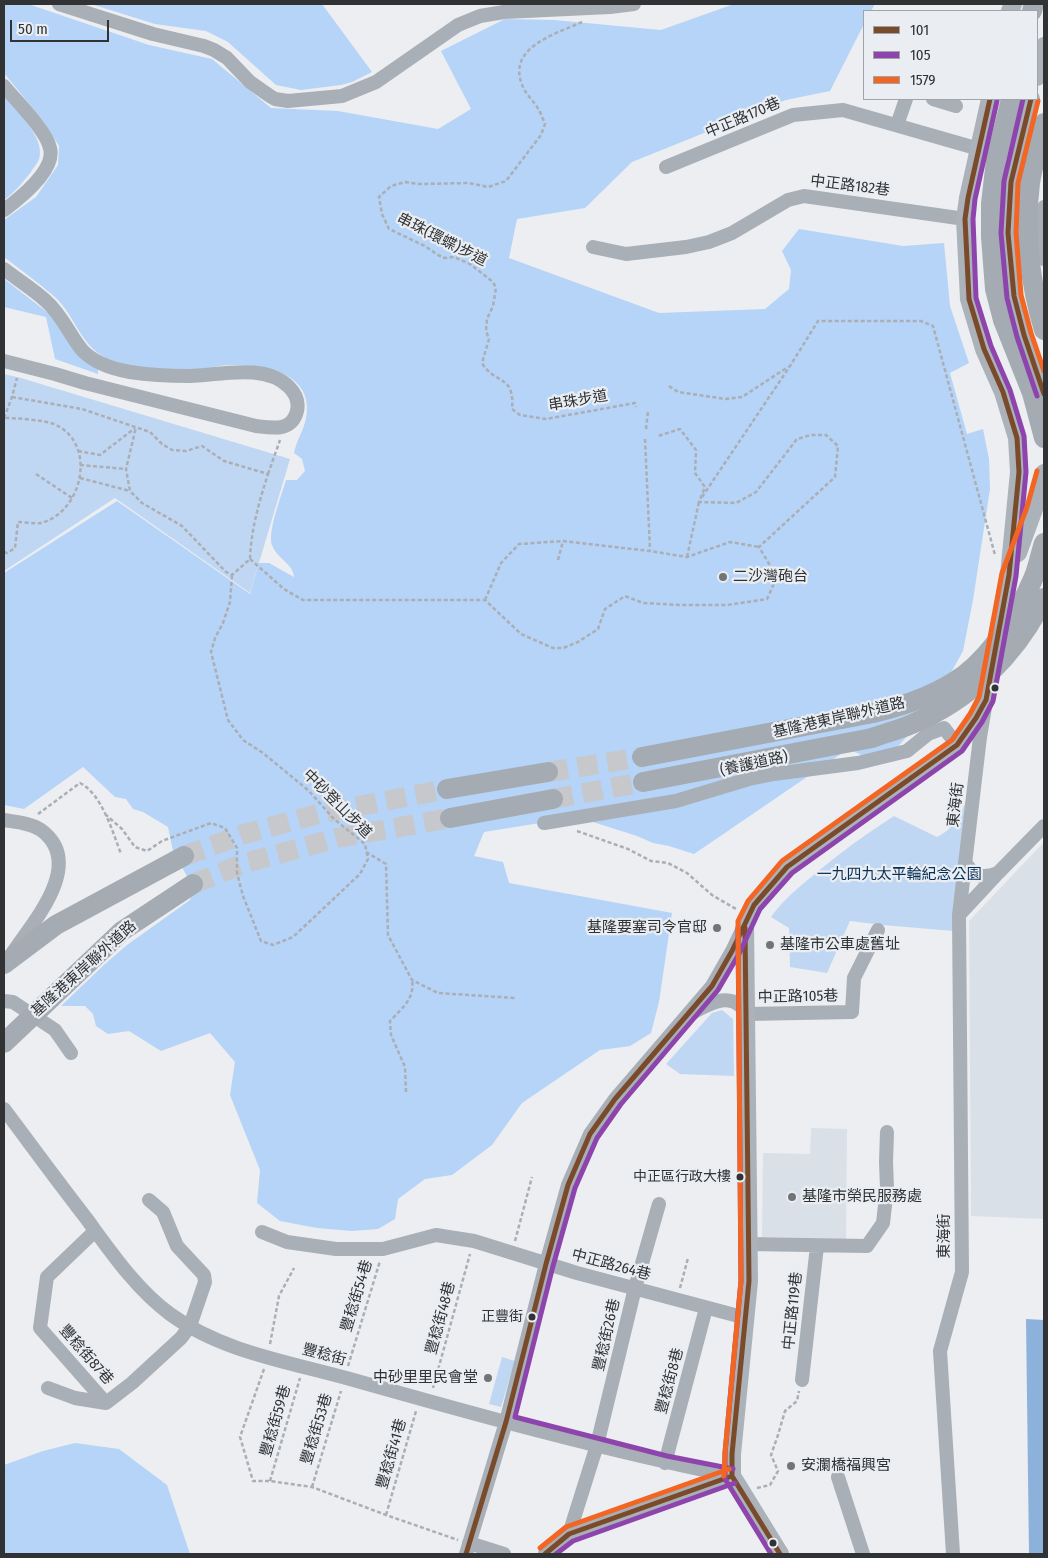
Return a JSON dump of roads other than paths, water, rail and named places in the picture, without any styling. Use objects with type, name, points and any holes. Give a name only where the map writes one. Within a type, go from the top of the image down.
[{"type":"highway","points":[[1011,100],[996,160],[990,204],[995,289],[1003,320],[1032,393],[1044,438]]},
{"type":"highway","points":[[1044,123],[1030,182],[1028,218],[1036,304],[1044,330]]},
{"type":"highway","name":"基隆港東岸聯外道路","points":[[642,757],[873,714],[899,707],[938,690],[964,675],[987,653],[1021,603],[1033,578],[1044,543]]},
{"type":"highway","name":"基隆港東岸聯外道路","points":[[642,782],[872,738],[912,725],[936,712],[970,689],[996,668],[1018,643],[1036,615],[1044,598]]},
{"type":"highway","points":[[447,789],[548,772]]},
{"type":"highway","points":[[450,818],[553,799]]},
{"type":"highway","points":[[4,965],[56,925],[184,856]]},
{"type":"highway","name":"基隆港東岸聯外道路","points":[[4,1043],[122,931],[193,884]]},
{"type":"main road","points":[[1038,73],[1044,46]]},
{"type":"main road","points":[[780,1554],[732,1476],[732,1454],[749,1281],[747,920],[760,898],[787,867],[957,745],[986,700],[1003,569],[1019,472],[1017,438],[1004,392],[984,349],[969,299],[966,219],[968,198],[990,100]]},
{"type":"main road","points":[[1031,100],[1011,182],[1008,233],[1014,296],[1024,335],[1044,394]]},
{"type":"main road","points":[[1003,569],[1034,509],[1044,474]]},
{"type":"street","points":[[59,4],[153,34],[214,50],[227,58],[250,82],[270,96],[275,99],[288,101],[342,96],[376,82],[458,25],[480,16],[504,12],[610,7],[634,4]]},
{"type":"street","points":[[4,86],[39,127],[48,140],[51,149],[47,166],[36,181],[19,199],[4,210]]},
{"type":"street","points":[[897,125],[906,100]]},
{"type":"street","points":[[936,100],[956,106]]},
{"type":"street","name":"中正路170巷","points":[[666,168],[793,115],[843,110],[979,149]]},
{"type":"street","name":"中正路182巷","points":[[593,247],[626,254],[686,247],[709,242],[732,234],[788,200],[804,196],[966,219]]},
{"type":"street","points":[[1044,207],[1041,228],[1044,259]]},
{"type":"street","points":[[4,269],[47,301],[83,350],[112,369],[191,376],[228,372],[253,373],[277,378],[287,385],[294,392],[298,406],[290,424],[284,427],[271,428],[229,420],[4,361]]},
{"type":"street","points":[[1034,509],[1044,486]]},
{"type":"street","name":"東海街","points":[[953,1554],[940,1351],[962,1272],[959,915],[986,700]]},
{"type":"street","name":"(養護道路)","points":[[544,823],[676,801],[749,779],[774,774],[825,768],[883,757],[907,751],[928,734],[944,728],[957,745]]},
{"type":"street","points":[[4,820],[25,824],[40,830],[52,841],[59,856],[58,874],[52,892],[4,965]]},
{"type":"street","points":[[959,915],[1044,826]]},
{"type":"street","points":[[965,862],[970,870],[976,874],[990,876],[998,873]]},
{"type":"street","points":[[504,1554],[467,1549],[506,1422],[568,1185],[590,1134],[620,1092],[647,1059],[712,986],[747,920]]},
{"type":"street","name":"中正路105巷","points":[[747,1014],[852,1012],[854,978],[878,930]]},
{"type":"street","points":[[686,1016],[713,1002],[726,1000],[739,1004],[747,1014]]},
{"type":"street","points":[[4,1001],[13,1002],[55,1030],[71,1053]]},
{"type":"street","name":"豐稔街","points":[[4,1109],[95,1231],[151,1299],[172,1315],[226,1345],[506,1422],[665,1463],[732,1476]]},
{"type":"street","points":[[749,1244],[868,1246],[883,1223],[887,1188],[887,1132]]},
{"type":"street","points":[[148,1200],[163,1212],[177,1246],[204,1275],[205,1282],[190,1326]]},
{"type":"street","name":"豐稔街26巷","points":[[569,1534],[598,1445],[635,1288],[659,1204]]},
{"type":"street","name":"豐稔街87巷","points":[[95,1231],[47,1277],[40,1328],[106,1403]]},
{"type":"street","name":"中正路264巷","points":[[262,1232],[287,1242],[336,1249],[383,1249],[436,1236],[474,1241],[546,1264],[746,1318]]},
{"type":"street","name":"中正路119巷","points":[[802,1380],[817,1246]]},
{"type":"street","name":"豐稔街8巷","points":[[665,1463],[706,1308]]},
{"type":"street","name":"豐稔街87巷","points":[[48,1388],[75,1398],[106,1403],[132,1383],[181,1338],[190,1326]]},
{"type":"street","points":[[545,1554],[569,1534],[732,1476]]},
{"type":"street","points":[[838,1477],[863,1554]]},
{"type":"tunnel","points":[[548,772],[642,757]]},
{"type":"tunnel","points":[[553,799],[643,782]]},
{"type":"tunnel","points":[[184,856],[244,834],[318,814],[447,789]]},
{"type":"tunnel","points":[[193,884],[245,863],[337,838],[450,818]]},
{"type":"place","name":"二沙灣砲台","points":[[723,577]]},
{"type":"place","name":"基隆要塞司令官邸","points":[[717,928]]},
{"type":"place","name":"基隆市公車處舊址","points":[[770,945]]},
{"type":"place","name":"中正區行政大樓","points":[[740,1177]]},
{"type":"place","name":"基隆市榮民服務處","points":[[792,1197]]},
{"type":"place","name":"正豐街","points":[[532,1317]]},
{"type":"place","name":"中砂里里民會堂","points":[[488,1378]]},
{"type":"place","name":"安瀾橋福興宮","points":[[791,1466]]},
{"type":"park label","name":"一九四九太平輪紀念公園","points":[[899,875]]}]
